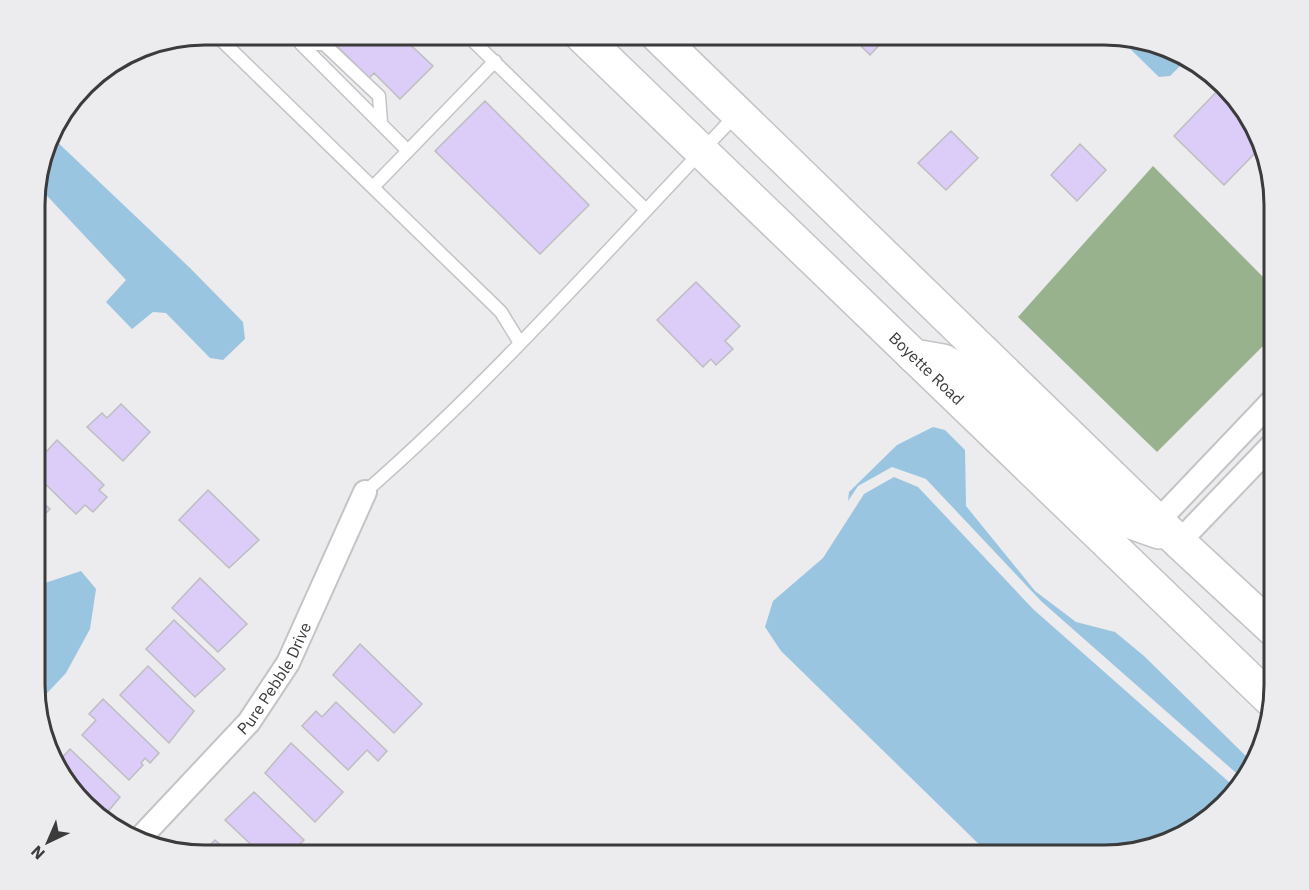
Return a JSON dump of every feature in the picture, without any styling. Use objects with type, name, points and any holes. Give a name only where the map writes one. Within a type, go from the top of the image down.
[{"type":"main road","name":"Boyette Road","points":[[591,45],[911,356],[1264,693]]},
{"type":"main road","points":[[667,45],[1170,533],[1264,621]]},
{"type":"main road","points":[[911,356],[943,361],[963,372],[1088,492],[1128,521],[1170,533]]},
{"type":"street","points":[[1170,533],[1264,412]]},
{"type":"street","points":[[1170,533],[1264,452]]},
{"type":"street","name":"Pure Pebble Drive","points":[[145,833],[249,722],[288,663],[365,492]]},
{"type":"lane","points":[[227,45],[501,312],[520,343]]},
{"type":"lane","points":[[307,45],[408,151]]},
{"type":"lane","points":[[325,45],[379,96],[381,123]]},
{"type":"lane","points":[[478,45],[646,210]]},
{"type":"lane","points":[[374,186],[495,60]]},
{"type":"lane","points":[[365,492],[414,449],[520,343],[737,114]]},
{"type":"green space","points":[[1153,166],[1264,278],[1264,345],[1157,452],[1018,317]]},
{"type":"water","points":[[1128,47],[1155,53],[1181,65],[1170,76],[1159,77]]},
{"type":"water","points":[[58,142],[190,268],[243,322],[245,339],[223,360],[210,358],[166,313],[153,312],[132,329],[106,302],[126,280],[46,194],[50,164]]},
{"type":"water","points":[[933,427],[945,430],[965,450],[966,506],[1035,591],[1076,622],[1115,632],[1144,656],[1247,757],[1237,774],[1041,601],[926,479],[892,467],[858,486],[848,501],[849,492],[897,445]]},
{"type":"water","points":[[894,477],[918,487],[1033,609],[1230,783],[1217,798],[1184,824],[1155,837],[1135,842],[1114,845],[980,845],[781,651],[765,627],[773,601],[823,558],[864,494]]},
{"type":"water","points":[[81,571],[96,589],[90,629],[66,673],[45,695],[45,685],[45,583]]},
{"type":"building","points":[[336,45],[411,45],[433,66],[400,99],[374,73],[369,78]]},
{"type":"building","points":[[860,45],[880,45],[870,55]]},
{"type":"building","points":[[1217,92],[1243,125],[1255,153],[1224,185],[1174,136]]},
{"type":"building","points":[[485,101],[589,205],[540,254],[435,151]]},
{"type":"building","points":[[951,131],[978,158],[946,190],[918,163]]},
{"type":"building","points":[[1080,144],[1106,170],[1077,201],[1051,175]]},
{"type":"building","points":[[696,282],[740,326],[725,341],[733,349],[716,365],[711,359],[703,367],[657,320]]},
{"type":"building","points":[[121,404],[150,432],[123,461],[87,427],[102,413],[107,418]]},
{"type":"building","points":[[57,440],[104,485],[99,490],[107,497],[93,512],[85,505],[76,514],[45,484],[45,452]]},
{"type":"building","points":[[208,490],[259,540],[229,568],[179,520]]},
{"type":"building","points":[[45,504],[50,509],[45,514]]},
{"type":"building","points":[[200,578],[247,624],[218,652],[172,608]]},
{"type":"building","points":[[174,620],[225,669],[195,697],[146,649]]},
{"type":"building","points":[[360,644],[422,704],[394,733],[333,675]]},
{"type":"building","points":[[148,666],[194,711],[169,743],[120,695]]},
{"type":"building","points":[[103,699],[159,753],[150,763],[145,758],[141,763],[143,765],[129,780],[82,735],[96,720],[89,714]]},
{"type":"building","points":[[336,702],[387,751],[378,761],[367,750],[348,770],[302,726],[316,711],[322,717]]},
{"type":"building","points":[[291,743],[343,792],[315,822],[265,773]]},
{"type":"building","points":[[70,749],[120,797],[108,812],[85,790],[63,757]]},
{"type":"building","points":[[254,792],[304,840],[299,845],[251,845],[225,820]]},
{"type":"building","points":[[215,840],[221,845],[210,845]]}]
